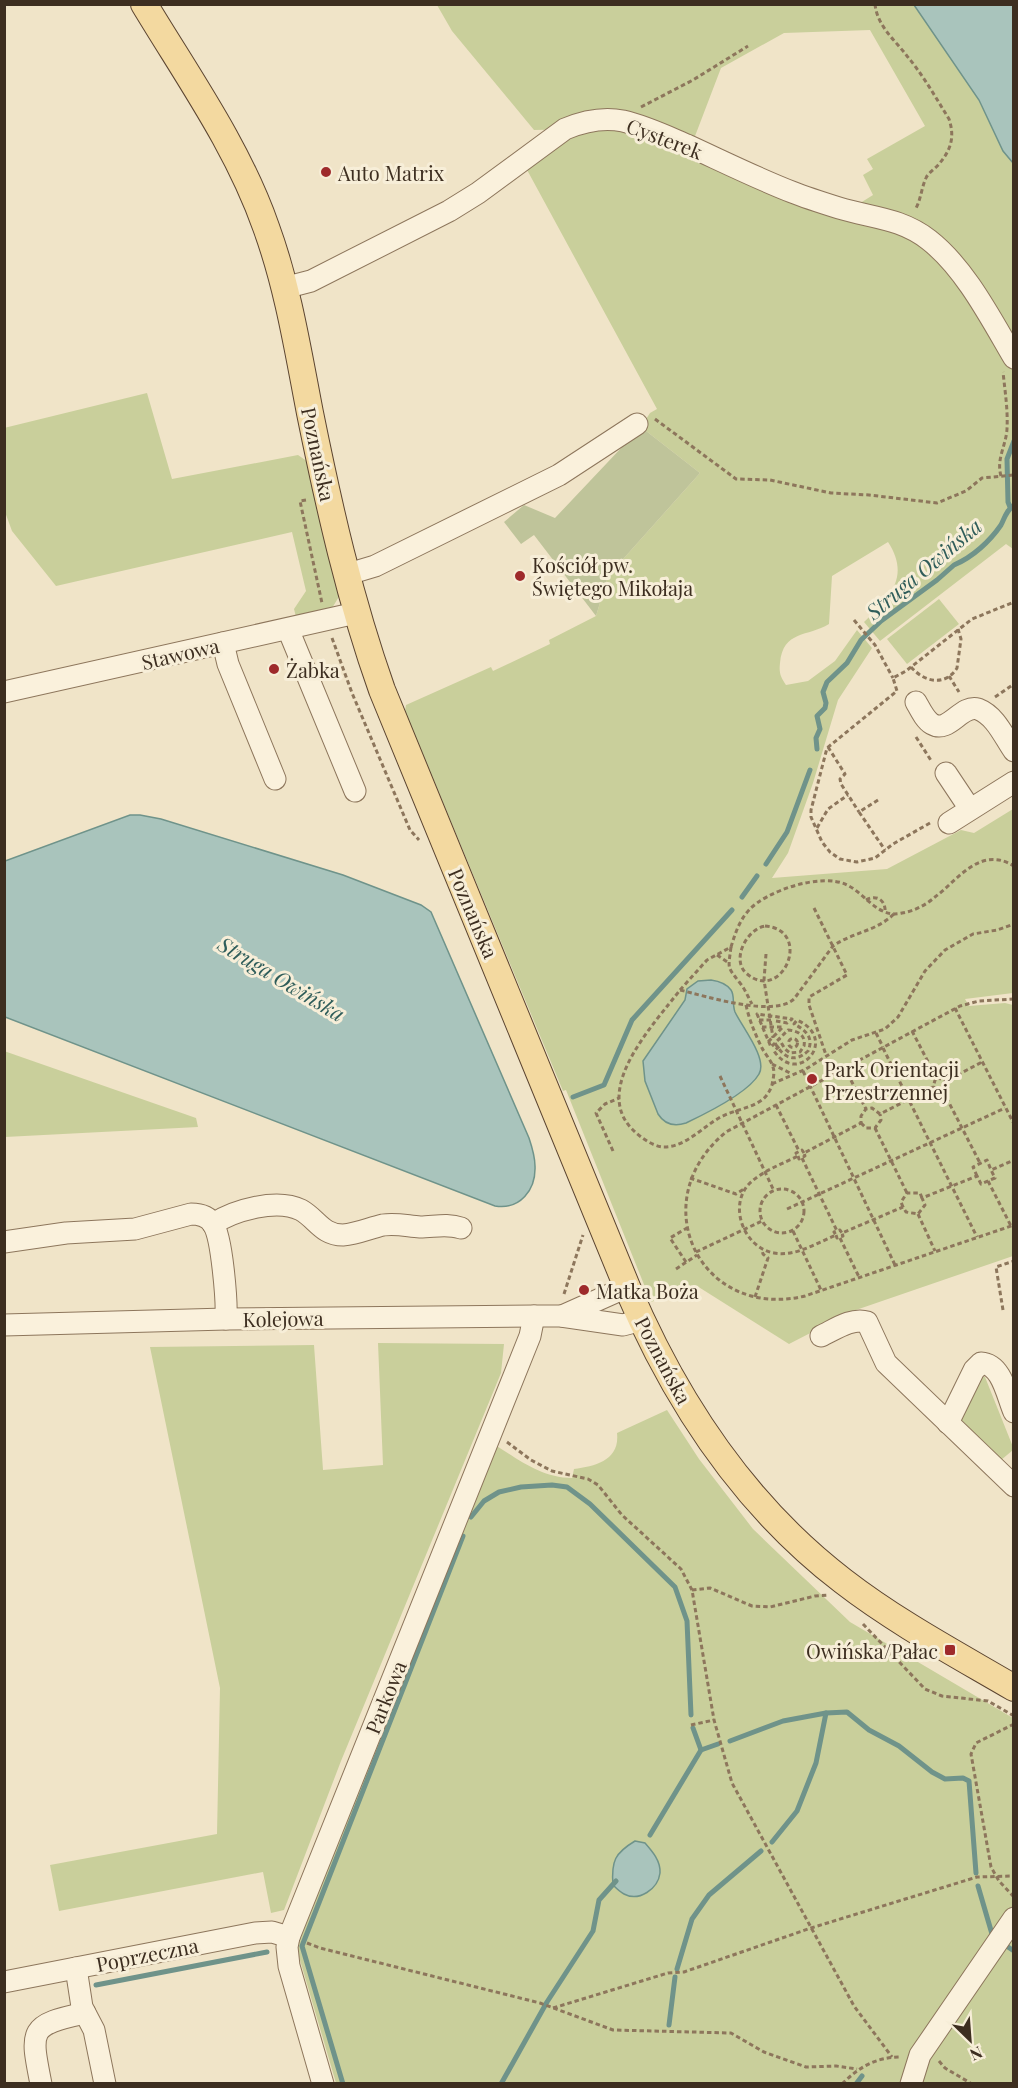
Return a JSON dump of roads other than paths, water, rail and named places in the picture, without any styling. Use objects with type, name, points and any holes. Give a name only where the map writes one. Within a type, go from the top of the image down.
[{"type":"main road","name":"Poznańska","points":[[144,4],[218,124],[245,176],[267,228],[284,288],[345,575],[382,690],[642,1320],[675,1383],[714,1445],[751,1493],[794,1539],[872,1602],[923,1635],[1014,1688]]},
{"type":"street","name":"Cysterek","points":[[284,288],[311,280],[449,211],[478,193],[565,129],[587,121],[624,121],[655,131],[792,192],[840,208],[907,225],[930,240],[956,268],[980,302],[1008,364]]},
{"type":"street","points":[[345,575],[375,566],[559,475],[637,424]]},
{"type":"street","name":"Stawowa","points":[[4,692],[356,613]]},
{"type":"street","points":[[288,629],[355,791]]},
{"type":"street","points":[[223,643],[228,664],[275,779]]},
{"type":"street","points":[[915,702],[929,723],[936,726],[947,723],[970,709],[978,710],[993,720],[1012,745]]},
{"type":"street","points":[[943,766],[970,809]]},
{"type":"street","points":[[940,823],[970,809],[1014,782]]},
{"type":"street","points":[[213,1224],[235,1213],[279,1206],[302,1211],[324,1230],[336,1234],[352,1233],[390,1224],[416,1227],[446,1225],[461,1228]]},
{"type":"street","points":[[4,1242],[66,1233],[135,1229],[191,1214],[205,1217],[213,1224],[226,1290],[226,1319]]},
{"type":"street","name":"Kolejowa","points":[[561,1316],[627,1287]]},
{"type":"street","name":"Kolejowa","points":[[4,1325],[226,1319],[534,1316],[561,1316],[623,1325],[642,1320]]},
{"type":"street","name":"Parkowa","points":[[322,2084],[289,1966],[287,1947],[289,1937],[530,1336],[534,1316]]},
{"type":"street","points":[[821,1336],[852,1322],[862,1320],[867,1322],[886,1363],[1014,1486]]},
{"type":"street","points":[[948,1424],[974,1370],[981,1363],[989,1364],[997,1371],[1014,1412]]},
{"type":"street","points":[[911,2084],[920,2055],[1014,1918]]},
{"type":"street","name":"Poprzeczna","points":[[4,1982],[255,1933],[272,1932],[289,1937]]},
{"type":"street","points":[[76,1968],[85,2013],[94,2030],[105,2084]]},
{"type":"street","points":[[41,2084],[34,2051],[38,2033],[52,2020],[85,2013]]},
{"type":"water","points":[[914,5],[1013,5],[1013,163],[1003,151],[979,100]]},
{"type":"water","points":[[130,815],[161,819],[343,875],[421,905],[431,912],[529,1138],[535,1175],[525,1196],[512,1205],[495,1206],[5,1017],[5,861]]},
{"type":"water","points":[[711,980],[724,984],[731,990],[735,1012],[753,1043],[761,1068],[754,1081],[726,1102],[686,1123],[670,1124],[658,1114],[645,1081],[643,1061],[685,1000],[687,989],[698,981]]},
{"type":"water","points":[[635,1841],[645,1843],[650,1849],[658,1860],[660,1873],[652,1889],[641,1895],[630,1896],[613,1885],[614,1864],[619,1854]]},
{"type":"waterway","points":[[1010,507],[1007,459],[1014,441]]},
{"type":"waterway","name":"Struga Owińska","points":[[817,749],[816,738],[820,729],[817,716],[825,708],[823,692],[827,682],[847,663],[861,640],[881,621],[986,543],[1014,505]]},
{"type":"waterway","name":"Struga Owińska","points":[[766,864],[787,832],[810,770]]},
{"type":"waterway","name":"Struga Owińska","points":[[742,897],[757,876]]},
{"type":"waterway","name":"Struga Owińska","points":[[573,1097],[604,1085],[632,1020],[732,910]]},
{"type":"waterway","points":[[471,1517],[484,1501],[499,1492],[521,1487],[552,1485],[567,1487],[590,1504],[675,1587],[687,1621],[691,1715]]},
{"type":"waterway","points":[[343,2084],[302,1946],[463,1536]]},
{"type":"waterway","points":[[730,1741],[783,1721],[826,1713],[847,1712],[869,1730],[899,1746],[932,1772],[945,1779],[963,1778],[969,1781],[976,1873]]},
{"type":"waterway","points":[[772,1842],[797,1811],[816,1763],[826,1713]]},
{"type":"waterway","points":[[693,1728],[701,1750]]},
{"type":"waterway","points":[[650,1835],[701,1750],[718,1744]]},
{"type":"waterway","points":[[677,1969],[692,1919],[709,1895],[761,1851]]},
{"type":"waterway","points":[[501,2084],[547,2002],[593,1931],[599,1900],[616,1881]]},
{"type":"waterway","points":[[978,1886],[991,1936]]},
{"type":"waterway","points":[[1008,1947],[1014,1951]]},
{"type":"waterway","points":[[96,1985],[267,1952]]},
{"type":"waterway","points":[[669,2025],[675,1977]]},
{"type":"waterway","points":[[856,2084],[862,2076]]},
{"type":"place","name":"Auto Matrix","points":[[326,172]]},
{"type":"place","name":"Kościół pw. Świętego Mikołaja","points":[[520,576]]},
{"type":"place","name":"Żabka","points":[[274,669]]},
{"type":"place","name":"Park Orientacji Przestrzennej","points":[[812,1079]]},
{"type":"place","name":"Matka Boża","points":[[584,1290]]},
{"type":"place","name":"Owińska/Pałac","points":[[950,1650]]}]
